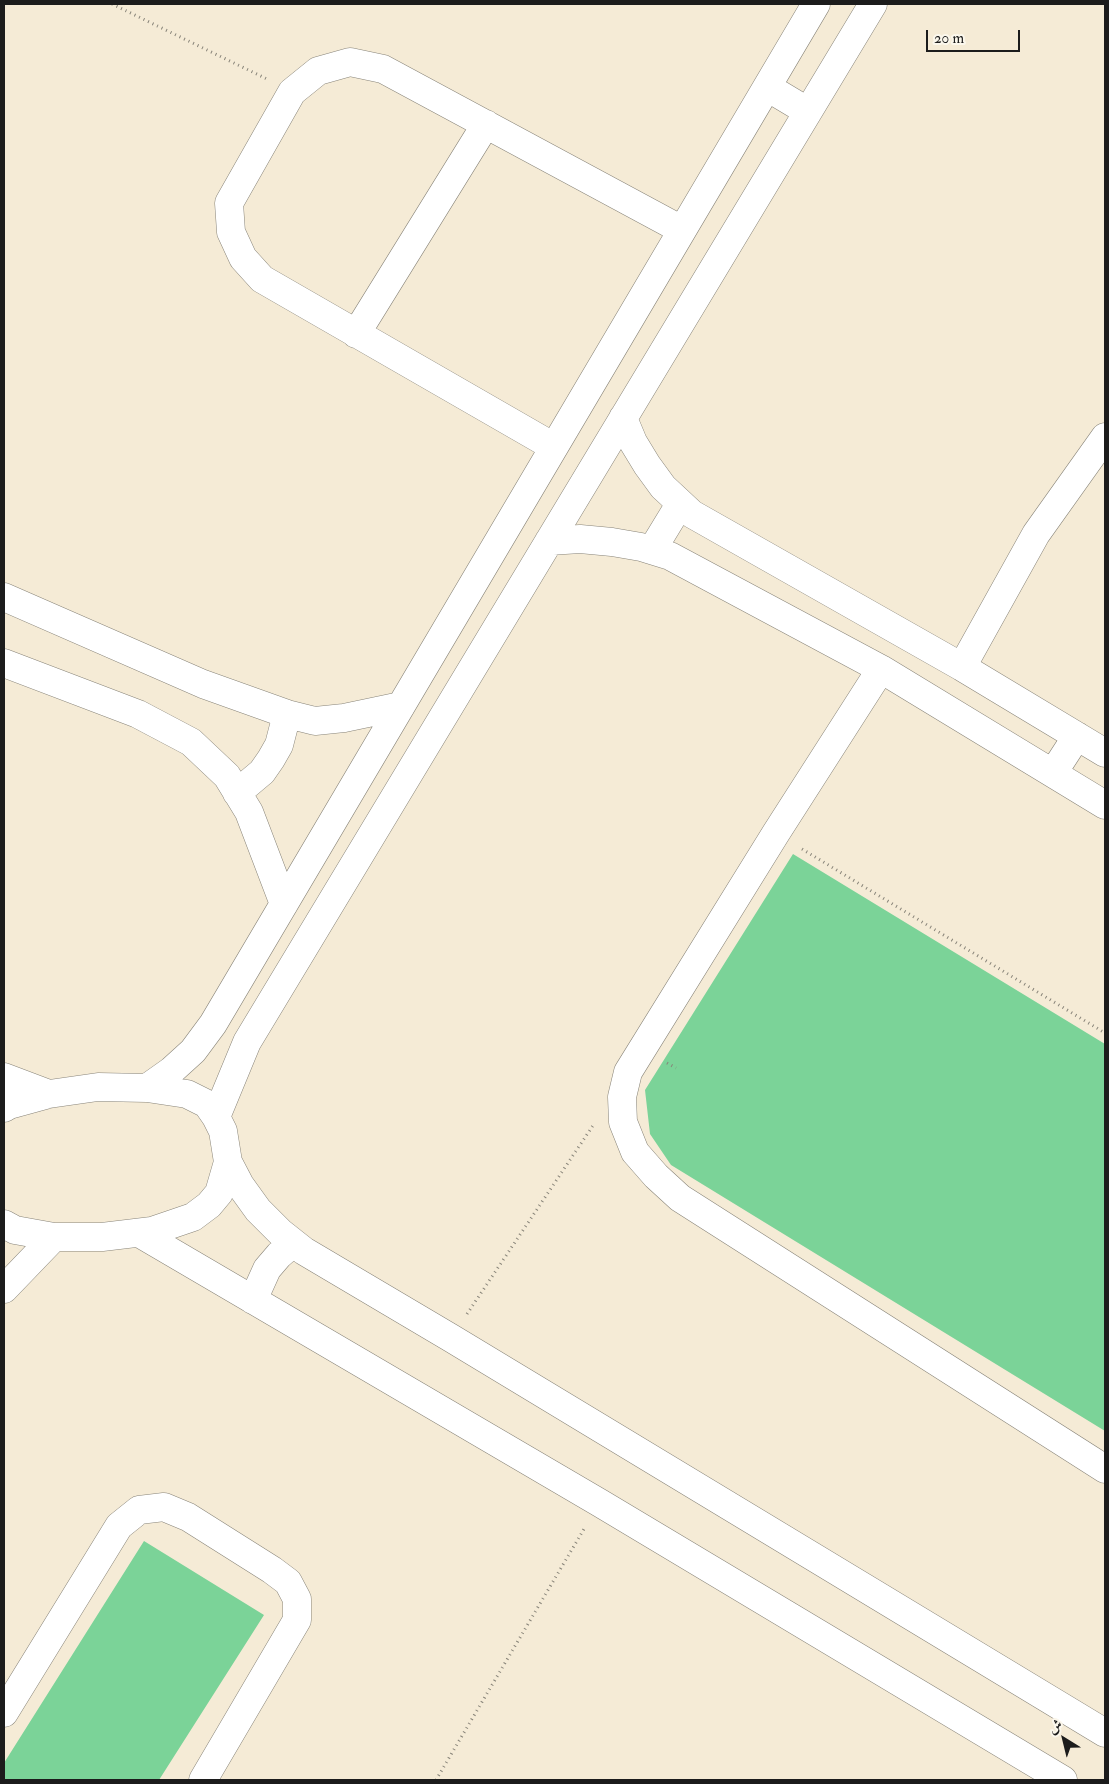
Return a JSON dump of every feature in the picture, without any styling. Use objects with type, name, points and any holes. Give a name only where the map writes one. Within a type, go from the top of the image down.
[{"type":"street","points":[[147,1088],[172,1071],[193,1051],[213,1024],[816,4]]},
{"type":"street","points":[[216,1117],[247,1042],[873,4]]},
{"type":"street","points":[[554,447],[262,279],[243,258],[231,232],[229,202],[292,92],[318,71],[350,62],[383,69],[682,230]]},
{"type":"street","points":[[767,87],[807,111]]},
{"type":"street","points":[[356,334],[486,124]]},
{"type":"street","points":[[622,418],[633,442],[647,465],[680,504],[700,518],[962,667],[1105,753]]},
{"type":"street","points":[[962,667],[1036,534],[1105,437]]},
{"type":"street","points":[[652,550],[680,504]]},
{"type":"street","points":[[549,541],[580,539],[612,542],[652,550],[670,556],[881,669],[1105,805]]},
{"type":"street","points":[[4,598],[204,684],[287,714],[315,721],[344,718],[401,706]]},
{"type":"street","points":[[4,663],[138,714],[190,742],[227,776],[238,793],[249,812],[284,904]]},
{"type":"street","points":[[881,669],[776,833],[628,1072],[622,1097],[623,1122],[635,1152],[656,1176],[680,1198],[1105,1469]]},
{"type":"street","points":[[238,793],[262,772],[271,759],[279,745],[287,714]]},
{"type":"street","points":[[1053,773],[1077,736]]},
{"type":"street","points":[[213,1024],[222,1038],[230,1042],[247,1042]]},
{"type":"street","points":[[4,1077],[49,1094]]},
{"type":"street","points":[[4,1108],[49,1094],[98,1087],[147,1088],[188,1094],[207,1104],[223,1131],[228,1162],[240,1186],[258,1210],[304,1251],[1105,1733]]},
{"type":"street","points":[[4,1224],[15,1230],[54,1237],[139,1233],[193,1218],[209,1205],[219,1193],[228,1162]]},
{"type":"street","points":[[139,1233],[600,1503],[1063,1780]]},
{"type":"street","points":[[4,1289],[54,1237]]},
{"type":"street","points":[[253,1300],[267,1269],[279,1255],[294,1243]]},
{"type":"street","points":[[4,1713],[119,1526],[139,1510],[164,1507],[188,1518],[272,1570],[288,1582],[297,1599],[298,1620],[203,1780]]},
{"type":"path","points":[[112,4],[292,92]]},
{"type":"path","points":[[776,833],[1105,1033]]},
{"type":"path","points":[[451,1338],[595,1122]]},
{"type":"path","points":[[436,1780],[600,1503]]},
{"type":"green space","points":[[793,854],[1105,1044],[1105,1431],[671,1165],[650,1134],[645,1090]]},
{"type":"green space","points":[[144,1541],[264,1615],[159,1780],[4,1780],[4,1763]]}]
